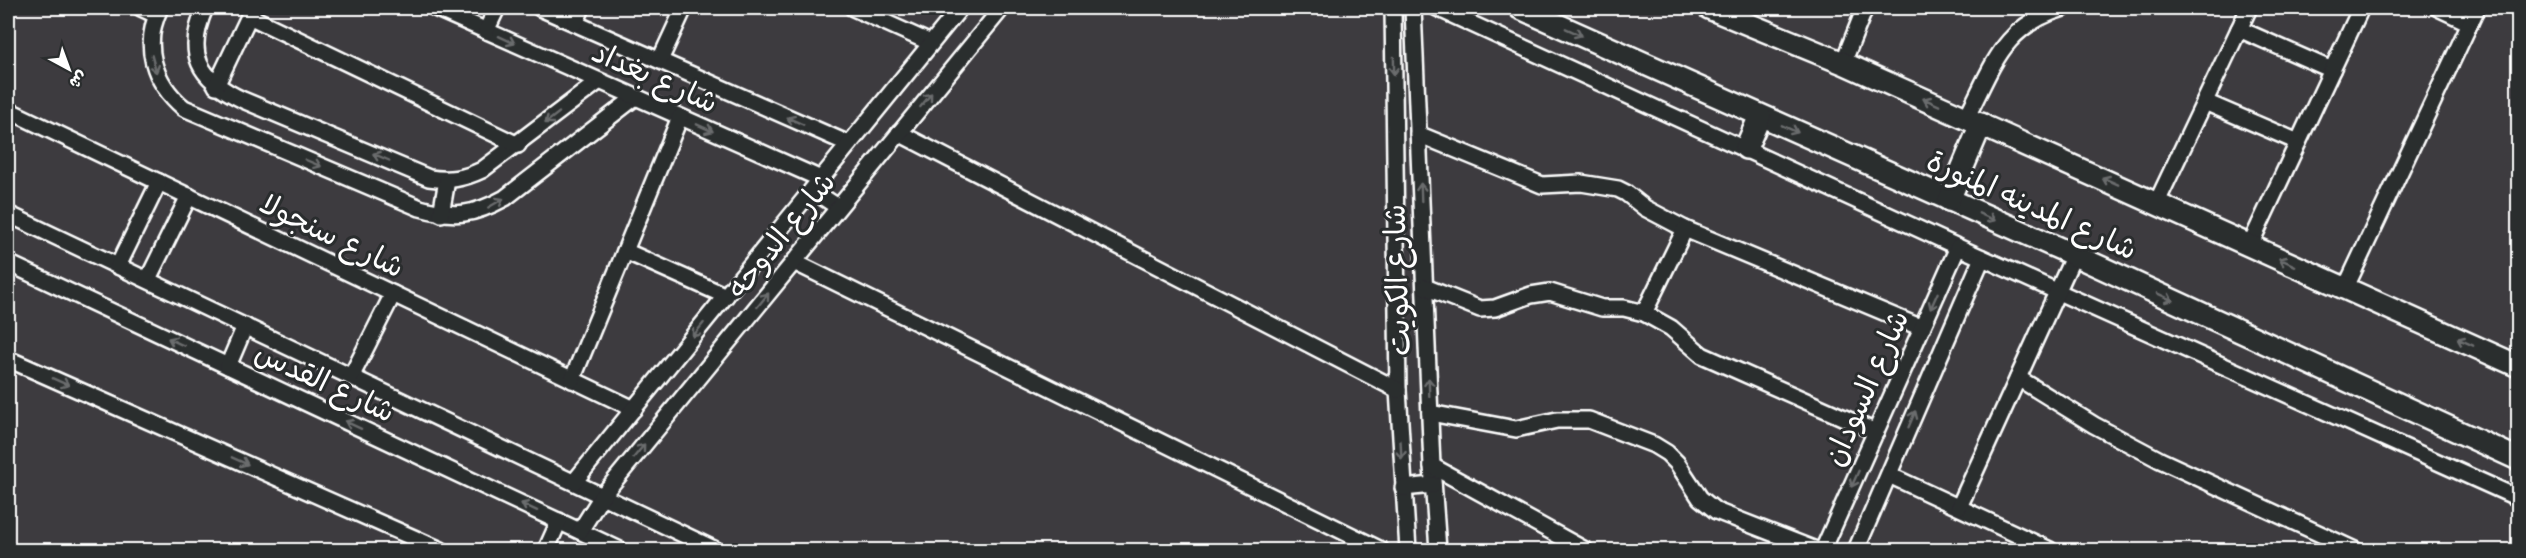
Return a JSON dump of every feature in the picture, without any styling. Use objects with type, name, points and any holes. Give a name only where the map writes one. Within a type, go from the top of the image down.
[{"type":"main road","name":"شارع المدينه المنورة","points":[[1520,8],[2074,255],[2518,459]]},
{"type":"main road","name":"شارع المدينه المنورة","points":[[1709,8],[1843,63],[2518,366]]},
{"type":"main road","points":[[1746,148],[1760,116]]},
{"type":"main road","points":[[1948,200],[1973,121]]},
{"type":"street","points":[[141,8],[158,11],[151,47],[153,65],[160,82],[170,96],[184,108],[409,203],[441,214],[475,212],[486,209],[505,198],[634,98]]},
{"type":"street","points":[[206,8],[199,23],[196,43],[199,63],[209,80],[216,86],[243,100],[429,178],[447,180],[465,178],[482,170],[518,145],[598,82]]},
{"type":"street","name":"شارع بغداد","points":[[435,8],[680,117],[816,184],[838,207]]},
{"type":"street","points":[[486,31],[497,8]]},
{"type":"street","name":"شارع بغداد","points":[[540,8],[849,144]]},
{"type":"street","points":[[575,23],[582,8]]},
{"type":"street","points":[[660,60],[684,8]]},
{"type":"street","points":[[853,8],[931,43]]},
{"type":"street","name":"شارع الدوحه","points":[[574,482],[960,8]]},
{"type":"street","name":"شارع الدوحه","points":[[580,531],[602,496],[1002,8]]},
{"type":"street","name":"شارع الكويت","points":[[1393,8],[1398,390],[1408,550]]},
{"type":"street","name":"شارع الكويت","points":[[1413,8],[1432,466],[1438,550]]},
{"type":"street","points":[[1437,8],[1982,258],[2058,290],[2518,498]]},
{"type":"street","points":[[1843,63],[1866,8]]},
{"type":"street","points":[[1973,121],[2002,50],[2013,34],[2028,22],[2045,13],[2064,8]]},
{"type":"street","points":[[2157,202],[2249,8]]},
{"type":"street","points":[[2250,245],[2361,8]]},
{"type":"street","points":[[2438,8],[2470,23]]},
{"type":"street","points":[[2345,289],[2477,8]]},
{"type":"street","points":[[216,86],[251,12],[518,145]]},
{"type":"street","points":[[2239,29],[2332,70]]},
{"type":"street","points":[[2205,102],[2298,142]]},
{"type":"street","name":"شارع سنجولا","points":[[8,110],[634,409]]},
{"type":"street","points":[[572,380],[680,117]]},
{"type":"street","points":[[899,134],[1398,390]]},
{"type":"street","points":[[1419,134],[1542,185],[1581,183],[1626,192],[1645,208],[1685,229],[1922,328]]},
{"type":"street","points":[[441,214],[447,180]]},
{"type":"street","points":[[118,266],[159,182]]},
{"type":"street","points":[[148,279],[189,196]]},
{"type":"street","points":[[8,214],[574,482],[707,548]]},
{"type":"street","points":[[1644,313],[1685,229]]},
{"type":"street","name":"شارع السودان","points":[[1823,550],[1958,247]]},
{"type":"street","points":[[625,251],[726,296]]},
{"type":"street","points":[[1959,507],[2074,255]]},
{"type":"street","name":"شارع السودان","points":[[1856,550],[1982,258]]},
{"type":"street","points":[[794,262],[1381,550]]},
{"type":"street","name":"شارع القدس","points":[[8,263],[620,550]]},
{"type":"street","points":[[1425,287],[1472,308],[1480,309],[1495,308],[1532,295],[1550,292],[1602,308],[1624,308],[1644,313],[1671,328],[1702,355],[1876,432]]},
{"type":"street","points":[[351,377],[393,294]]},
{"type":"street","points":[[228,366],[245,326]]},
{"type":"street","points":[[8,359],[441,550]]},
{"type":"street","points":[[2018,378],[2094,425],[2160,460],[2355,550]]},
{"type":"street","points":[[1430,413],[1516,429],[1557,420],[1589,420],[1654,445],[1666,453],[1677,463],[1700,498],[1716,511],[1816,550]]},
{"type":"street","points":[[1432,466],[1585,550]]},
{"type":"street","points":[[1889,475],[2050,550]]},
{"type":"street","points":[[1403,488],[1433,485]]},
{"type":"street","points":[[546,550],[559,521]]}]
